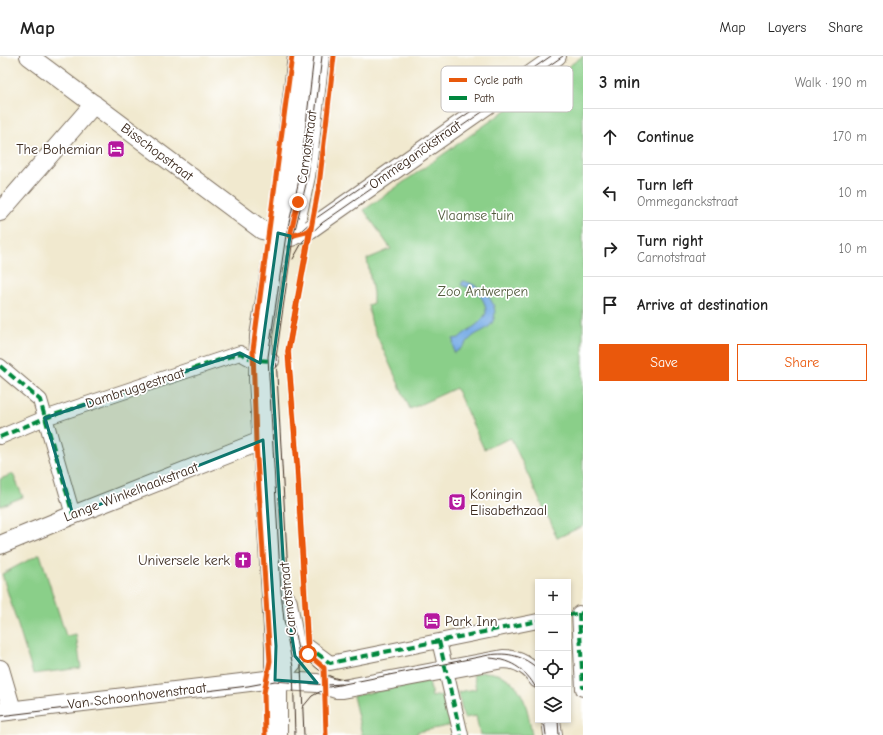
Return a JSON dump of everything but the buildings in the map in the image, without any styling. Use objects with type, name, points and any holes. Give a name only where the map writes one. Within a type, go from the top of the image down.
[{"type":"main road","name":"Carnotstraat","points":[[284,235],[299,56]]},
{"type":"main road","name":"Carnotstraat","points":[[275,680],[301,651],[288,619],[266,360],[261,336],[284,235],[304,176],[318,56]]},
{"type":"main road","name":"Carnotstraat","points":[[266,360],[263,442],[276,646],[275,680]]},
{"type":"main road","points":[[275,680],[276,735]]},
{"type":"street","name":"Bisschopstraat","points":[[29,56],[262,230],[284,235]]},
{"type":"street","name":"Ommeganckstraat","points":[[543,66],[557,56]]},
{"type":"street","points":[[0,212],[94,104]]},
{"type":"street","name":"Ommeganckstraat","points":[[284,235],[306,232],[477,112]]},
{"type":"street","name":"Dambruggestraat","points":[[0,436],[45,418],[240,353],[253,360],[266,360]]},
{"type":"street","points":[[0,366],[40,400],[73,515]]},
{"type":"street","name":"Lange Winkelhaakstraat","points":[[0,545],[256,443],[263,442]]},
{"type":"street","points":[[577,614],[583,689]]},
{"type":"street","points":[[317,683],[301,666],[301,651],[330,663],[535,622]]},
{"type":"street","points":[[439,641],[461,735]]},
{"type":"street","name":"Van Schoonhovenstraat","points":[[6,711],[275,680],[317,683],[336,689],[446,670],[498,659],[510,659],[517,661],[530,669],[535,675]]},
{"type":"street","points":[[0,669],[6,711]]},
{"type":"street","points":[[551,723],[553,735]]},
{"type":"highlighted area","points":[[278,233],[290,236],[272,368],[285,591],[295,656],[317,683],[275,680],[276,646],[263,440],[73,515],[45,418],[240,353],[260,363]]},
{"type":"green space","name":"Zoo Antwerpen","points":[[583,56],[583,526],[557,538],[511,438],[484,449],[456,388],[410,409],[372,325],[368,305],[373,303],[373,293],[367,259],[391,249],[364,210],[503,112],[573,112],[573,66],[569,66]]},
{"type":"green space","points":[[13,474],[23,497],[0,506],[0,479]]},
{"type":"green space","points":[[40,554],[66,636],[76,634],[81,668],[33,674],[2,574]]},
{"type":"green space","points":[[484,672],[497,674],[507,678],[515,685],[525,702],[532,735],[480,735],[476,716],[464,718],[458,692],[476,689],[473,674]]},
{"type":"green space","points":[[429,681],[432,697],[446,694],[453,725],[417,732],[417,735],[362,735],[353,696]]},
{"type":"water","points":[[463,281],[476,286],[488,296],[492,302],[495,316],[490,326],[472,337],[454,353],[453,339],[459,338],[481,321],[486,313],[486,307],[482,298],[475,291],[461,285]]},
{"type":"tram line","points":[[295,735],[293,667],[284,620],[281,591],[268,357],[286,235],[300,176],[314,56]]},
{"type":"tram line","points":[[304,735],[301,666],[292,618],[289,591],[276,357],[293,238],[308,176],[322,56]]},
{"type":"tram line","points":[[537,66],[551,56]]},
{"type":"tram line","points":[[549,66],[563,56]]},
{"type":"tram line","points":[[293,238],[312,221],[470,112]]},
{"type":"tram line","points":[[293,259],[303,241],[322,223],[482,112]]},
{"type":"tram line","points":[[300,647],[308,660],[319,670],[332,677],[347,680]]},
{"type":"tram line","points":[[302,708],[312,696],[329,687],[489,655],[503,654],[515,656],[527,661],[535,667]]},
{"type":"tram line","points":[[490,658],[513,664],[530,678],[535,687]]},
{"type":"tram line","points":[[0,716],[248,686],[275,681],[327,685],[341,684]]},
{"type":"tram line","points":[[544,723],[546,735]]},
{"type":"tram line","points":[[558,723],[559,735]]},
{"type":"marked path","points":[[0,437],[45,418],[240,353],[253,360],[272,361]]},
{"type":"marked path","points":[[0,366],[40,400],[73,515]]},
{"type":"marked path","points":[[579,613],[583,689]]},
{"type":"marked path","points":[[571,615],[583,613]]},
{"type":"marked path","points":[[307,646],[330,663],[535,622]]},
{"type":"marked path","points":[[439,641],[461,735]]},
{"type":"cycle path","points":[[265,735],[264,693],[270,661],[256,443],[253,350],[292,56]]},
{"type":"cycle path","points":[[326,735],[324,668],[308,654],[297,463],[288,351],[319,186],[334,56]]},
{"type":"place","name":"The Bohemian","points":[[116,149]]},
{"type":"place","name":"Koningin Elisabethzaal","points":[[457,502]]},
{"type":"place","name":"Universele kerk","points":[[243,560]]},
{"type":"place","name":"Park Inn","points":[[432,621]]},
{"type":"route","points":[[298,202],[290,236],[296,236],[306,232],[310,228],[288,352],[297,463],[308,654]]},
{"type":"park label","name":"Vlaamse tuin","points":[[476,215]]}]
